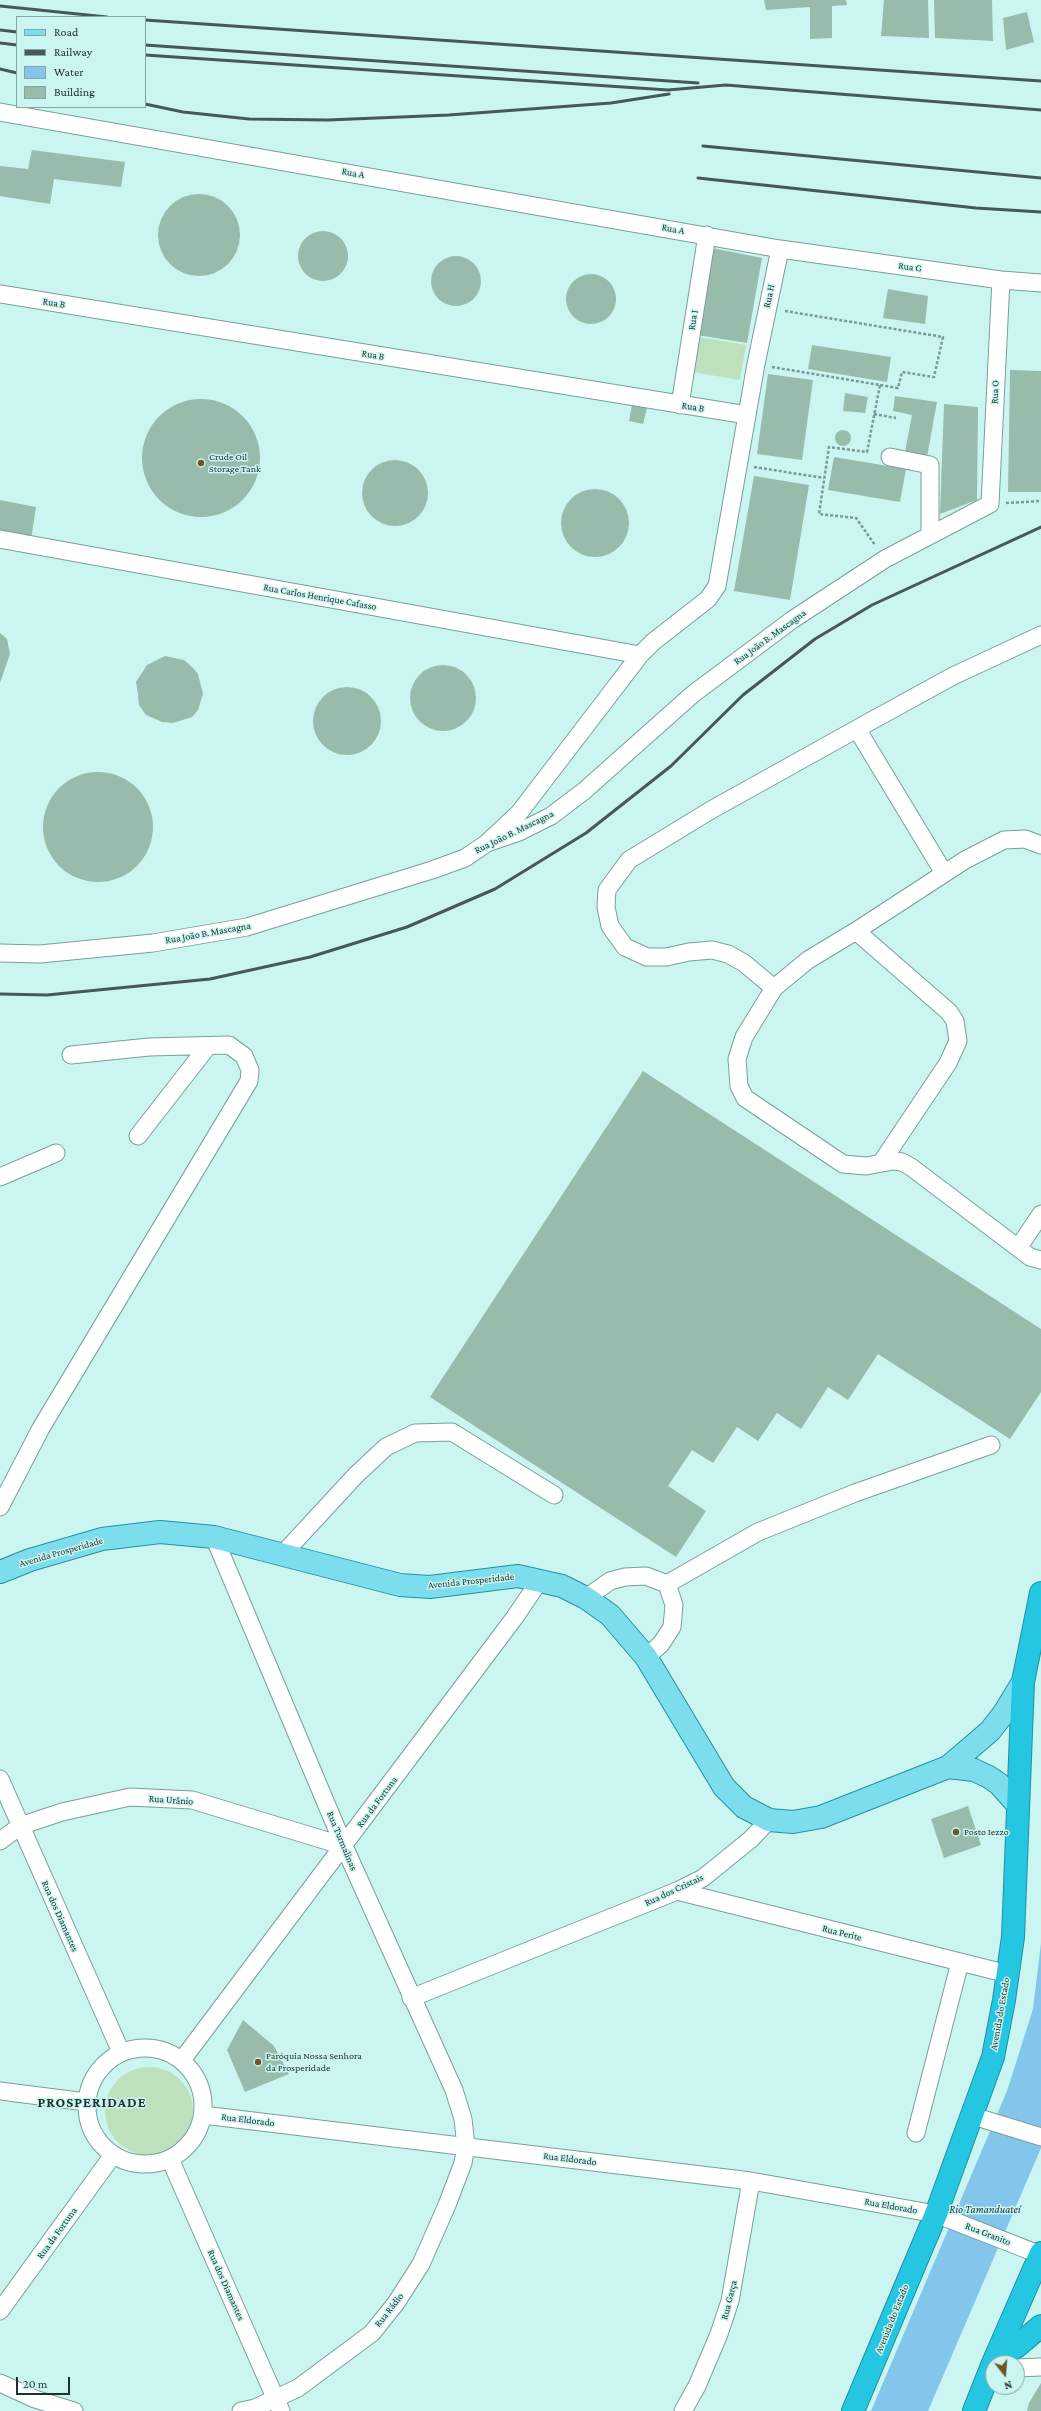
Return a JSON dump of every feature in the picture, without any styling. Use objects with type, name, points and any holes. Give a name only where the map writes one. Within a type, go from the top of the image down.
[{"type":"highway","name":"Avenida do Estado","points":[[853,2411],[943,2217],[983,2119],[1008,1974],[1012,1938],[1022,1682],[1041,1593]]},
{"type":"highway","points":[[997,2355],[1041,2254]]},
{"type":"highway","points":[[1004,2355],[1041,2326]]},
{"type":"highway","points":[[974,2411],[985,2383]]},
{"type":"main road","name":"Avenida Prosperidade","points":[[0,1572],[30,1560],[102,1539],[160,1532],[214,1537],[400,1585],[430,1587],[518,1576],[562,1586],[586,1598],[610,1615],[646,1657],[724,1787],[744,1807],[769,1820]]},
{"type":"main road","points":[[769,1820],[793,1822],[821,1817],[948,1767],[990,1731],[1004,1713],[1022,1682]]},
{"type":"main road","points":[[948,1767],[974,1770],[989,1777],[999,1784],[1017,1804]]},
{"type":"street","name":"Rua A","points":[[0,112],[707,235]]},
{"type":"street","points":[[707,235],[780,249]]},
{"type":"street","name":"Rua I","points":[[680,404],[707,235]]},
{"type":"street","name":"Rua G","points":[[780,249],[1001,280],[1041,283]]},
{"type":"street","name":"Rua H","points":[[487,844],[519,813],[640,655],[653,642],[708,599],[717,586],[756,364],[780,249]]},
{"type":"street","name":"Rua O","points":[[990,504],[1001,280]]},
{"type":"street","name":"Rua B","points":[[0,294],[747,415]]},
{"type":"street","points":[[890,457],[930,465],[930,535]]},
{"type":"street","name":"Rua João B. Mascagna","points":[[0,953],[40,954],[153,943],[247,927],[432,870],[464,858],[487,844],[519,832],[551,816],[584,791],[693,694],[792,620],[885,559],[990,504]]},
{"type":"street","name":"Rua Carlos Henrique Cafasso","points":[[0,538],[640,655]]},
{"type":"street","points":[[774,988],[744,963],[728,954],[712,950],[689,952],[666,957],[647,957],[625,947],[610,926],[606,907],[607,890],[629,860],[711,810],[953,676],[1041,635]]},
{"type":"street","points":[[857,729],[944,873]]},
{"type":"street","points":[[1041,845],[1024,839],[1004,840],[965,860],[808,960],[774,988],[744,1037],[737,1059],[739,1086],[745,1098],[843,1164],[854,1166],[897,1162],[911,1167],[1030,1257],[1041,1260]]},
{"type":"street","points":[[856,930],[949,1012],[958,1031],[958,1041],[948,1063],[881,1163]]},
{"type":"street","points":[[0,1507],[41,1428],[249,1081],[250,1070],[244,1056],[229,1045],[149,1047],[71,1055]]},
{"type":"street","points":[[138,1136],[208,1046]]},
{"type":"street","points":[[0,1177],[56,1153]]},
{"type":"street","points":[[1018,1248],[1041,1214]]},
{"type":"street","points":[[282,1555],[356,1475],[386,1447],[416,1433],[452,1432],[554,1495]]},
{"type":"street","points":[[667,1584],[758,1532],[855,1493],[990,1446]]},
{"type":"street","name":"Rua Turmalinas","points":[[214,1537],[344,1846],[411,1998],[454,2090],[462,2119],[466,2146]]},
{"type":"street","points":[[586,1598],[610,1581],[625,1577],[646,1576],[667,1584]]},
{"type":"street","name":"Rua da Fortuna","points":[[182,2060],[344,1846],[540,1580]]},
{"type":"street","points":[[646,1657],[660,1644],[672,1627],[674,1606],[667,1584]]},
{"type":"street","name":"Rua dos Diamantes","points":[[0,1778],[121,2052]]},
{"type":"street","name":"Rua Urânio","points":[[0,1841],[20,1826],[62,1812],[130,1798],[192,1800],[344,1846]]},
{"type":"street","name":"Rua dos Cristais","points":[[411,1998],[677,1892],[703,1878],[751,1839],[769,1820]]},
{"type":"street","name":"Rua Perite","points":[[677,1892],[1008,1974]]},
{"type":"street","points":[[916,2133],[960,1962]]},
{"type":"street","points":[[137,2048],[153,2048],[168,2052],[182,2060],[195,2076],[203,2094],[203,2115],[197,2133],[186,2148],[170,2159],[155,2163],[140,2164],[113,2155],[100,2144],[92,2131],[88,2117],[86,2102],[90,2087],[97,2072],[107,2061],[121,2052],[137,2048]]},
{"type":"street","points":[[0,2092],[86,2102]]},
{"type":"street","name":"Rua Eldorado","points":[[203,2115],[751,2181],[943,2217]]},
{"type":"street","points":[[983,2119],[1041,2137]]},
{"type":"street","name":"Rua Rádio","points":[[241,2411],[279,2405],[298,2388],[346,2354],[372,2333],[396,2304],[421,2264],[447,2205],[463,2163],[466,2146]]},
{"type":"street","name":"Rua da Fortuna","points":[[0,2312],[113,2155]]},
{"type":"street","name":"Rua dos Diamantes","points":[[170,2159],[279,2405]]},
{"type":"street","name":"Rua Garça","points":[[682,2411],[697,2386],[719,2334],[730,2301],[751,2181]]},
{"type":"street","name":"Rua Granito","points":[[943,2217],[1041,2254]]},
{"type":"street","points":[[1025,2368],[1041,2368]]},
{"type":"street","points":[[0,2383],[35,2399],[74,2411]]},
{"type":"path","points":[[756,364],[898,388],[902,372],[934,377],[943,337],[767,308]]},
{"type":"path","points":[[880,385],[867,452],[829,447],[819,514],[856,518],[885,559]]},
{"type":"path","points":[[874,414],[896,418]]},
{"type":"path","points":[[738,464],[824,478]]},
{"type":"path","points":[[990,504],[1041,501]]},
{"type":"green space","points":[[699,337],[746,345],[740,380],[692,372]]},
{"type":"green space","points":[[149,2067],[166,2070],[180,2080],[190,2094],[193,2111],[190,2128],[180,2142],[166,2152],[149,2155],[132,2152],[118,2142],[108,2128],[105,2111],[108,2094],[118,2080],[132,2070]]},
{"type":"water","name":"Rio Tamanduateí","points":[[1041,1943],[1041,2148],[928,2411],[871,2411],[1007,2091],[1033,2009]]},
{"type":"building","points":[[764,0],[846,0],[847,5],[832,6],[832,38],[810,39],[810,7],[766,10]]},
{"type":"building","points":[[884,0],[928,0],[929,38],[881,36]]},
{"type":"building","points":[[934,0],[992,0],[993,41],[935,38]]},
{"type":"building","points":[[1027,12],[1034,42],[1006,50],[1003,18]]},
{"type":"building","points":[[32,150],[125,162],[121,187],[54,179],[50,204],[0,196],[0,166],[28,169]]},
{"type":"building","points":[[199,194],[215,197],[228,206],[237,219],[240,235],[237,251],[228,264],[215,273],[199,276],[183,273],[170,264],[161,251],[158,235],[161,219],[170,206],[183,197]]},
{"type":"building","points":[[328,231],[333,232],[341,238],[347,246],[347,266],[341,274],[333,280],[318,281],[313,280],[305,274],[299,266],[298,251],[299,246],[305,238],[313,232]]},
{"type":"building","points":[[712,248],[762,258],[747,343],[697,335]]},
{"type":"building","points":[[456,256],[466,258],[474,263],[479,271],[481,281],[479,291],[474,299],[466,304],[456,306],[446,304],[438,299],[433,291],[431,281],[433,271],[438,263],[446,258]]},
{"type":"building","points":[[591,274],[600,276],[611,285],[616,299],[614,308],[605,319],[591,324],[582,322],[571,313],[566,299],[568,290],[577,279]]},
{"type":"building","points":[[888,289],[928,296],[925,324],[883,318]]},
{"type":"building","points":[[812,345],[891,357],[887,382],[808,369]]},
{"type":"building","points":[[1010,370],[1041,371],[1041,492],[1008,492]]},
{"type":"building","points":[[768,374],[813,380],[802,460],[757,454]]},
{"type":"building","points":[[845,393],[868,397],[865,413],[843,411]]},
{"type":"building","points":[[895,396],[937,402],[927,457],[905,452],[912,415],[893,411]]},
{"type":"building","name":"Crude Oil Storage Tank","points":[[201,399],[224,403],[243,416],[256,435],[260,458],[256,481],[243,500],[224,513],[201,517],[178,513],[159,500],[146,481],[142,458],[146,435],[159,416],[178,403]]},
{"type":"building","points":[[944,404],[978,407],[977,500],[940,514]]},
{"type":"building","points":[[632,405],[647,408],[643,424],[629,421]]},
{"type":"building","points":[[843,430],[849,432],[851,438],[849,444],[843,446],[837,444],[835,438],[837,432]]},
{"type":"building","points":[[834,457],[906,469],[900,502],[828,490]]},
{"type":"building","points":[[395,460],[408,462],[418,470],[426,480],[428,493],[426,506],[418,516],[408,524],[395,526],[382,524],[372,516],[364,506],[362,493],[364,480],[372,470],[382,462]]},
{"type":"building","points":[[754,476],[809,485],[790,600],[734,591]]},
{"type":"building","points":[[595,489],[608,492],[619,499],[626,510],[629,523],[626,536],[619,547],[608,554],[595,557],[582,554],[571,547],[564,536],[561,523],[564,510],[571,499],[582,492]]},
{"type":"building","points":[[0,500],[36,507],[31,540],[0,535]]},
{"type":"building","points":[[0,633],[7,639],[10,654],[0,683]]},
{"type":"building","points":[[165,656],[184,660],[192,667],[198,674],[203,694],[198,710],[192,717],[173,723],[162,722],[146,715],[139,705],[136,682],[147,665]]},
{"type":"building","points":[[436,665],[450,665],[462,670],[471,679],[476,691],[474,711],[467,722],[450,731],[436,731],[424,726],[415,717],[410,705],[410,691],[415,679],[424,670]]},
{"type":"building","points":[[347,687],[360,689],[371,697],[379,708],[381,721],[379,734],[371,745],[360,753],[347,755],[334,753],[323,745],[315,734],[313,721],[315,708],[323,697],[334,689]]},
{"type":"building","points":[[98,772],[119,776],[129,781],[137,788],[144,796],[149,806],[153,827],[149,848],[144,858],[137,866],[129,873],[119,878],[98,882],[77,878],[67,873],[59,866],[52,858],[47,848],[43,827],[47,806],[52,796],[59,788],[67,781],[77,776]]},
{"type":"building","points":[[643,1071],[1041,1329],[1041,1392],[1010,1439],[878,1354],[848,1400],[828,1387],[801,1429],[777,1413],[758,1441],[737,1427],[713,1463],[692,1450],[668,1486],[706,1511],[676,1557],[430,1397]]},
{"type":"building","name":"Posto Iezzo","points":[[968,1806],[981,1845],[944,1858],[931,1819]]},
{"type":"building","name":"Paróquia Nossa Senhora da Prosperidade","points":[[243,2020],[274,2046],[289,2074],[245,2092],[227,2050]]},
{"type":"building","points":[[1041,2383],[1041,2411],[1027,2411],[1029,2403]]},
{"type":"railway","points":[[0,6],[97,16]]},
{"type":"railway","points":[[146,20],[1041,81]]},
{"type":"railway","points":[[0,30],[16,32]]},
{"type":"railway","points":[[0,43],[16,45]]},
{"type":"railway","points":[[146,45],[698,83]]},
{"type":"railway","points":[[146,55],[668,90],[726,85],[1041,110]]},
{"type":"railway","points":[[0,69],[16,73]]},
{"type":"railway","points":[[146,104],[183,112],[249,119],[328,120],[449,115],[611,103],[669,94]]},
{"type":"railway","points":[[703,146],[1041,178]]},
{"type":"railway","points":[[698,178],[976,208],[1041,212]]},
{"type":"railway","points":[[0,994],[47,995],[210,979],[310,957],[407,927],[495,889],[586,833],[671,766],[743,695],[815,639],[872,605],[1041,527]]},
{"type":"place","name":"Crude Oil Storage Tank","points":[[201,463]]},
{"type":"place","name":"Posto Iezzo","points":[[956,1832]]},
{"type":"place","name":"Paróquia Nossa Senhora da Prosperidade","points":[[258,2062]]},
{"type":"district","name":"PROSPERIDADE","points":[[92,2103]]}]
